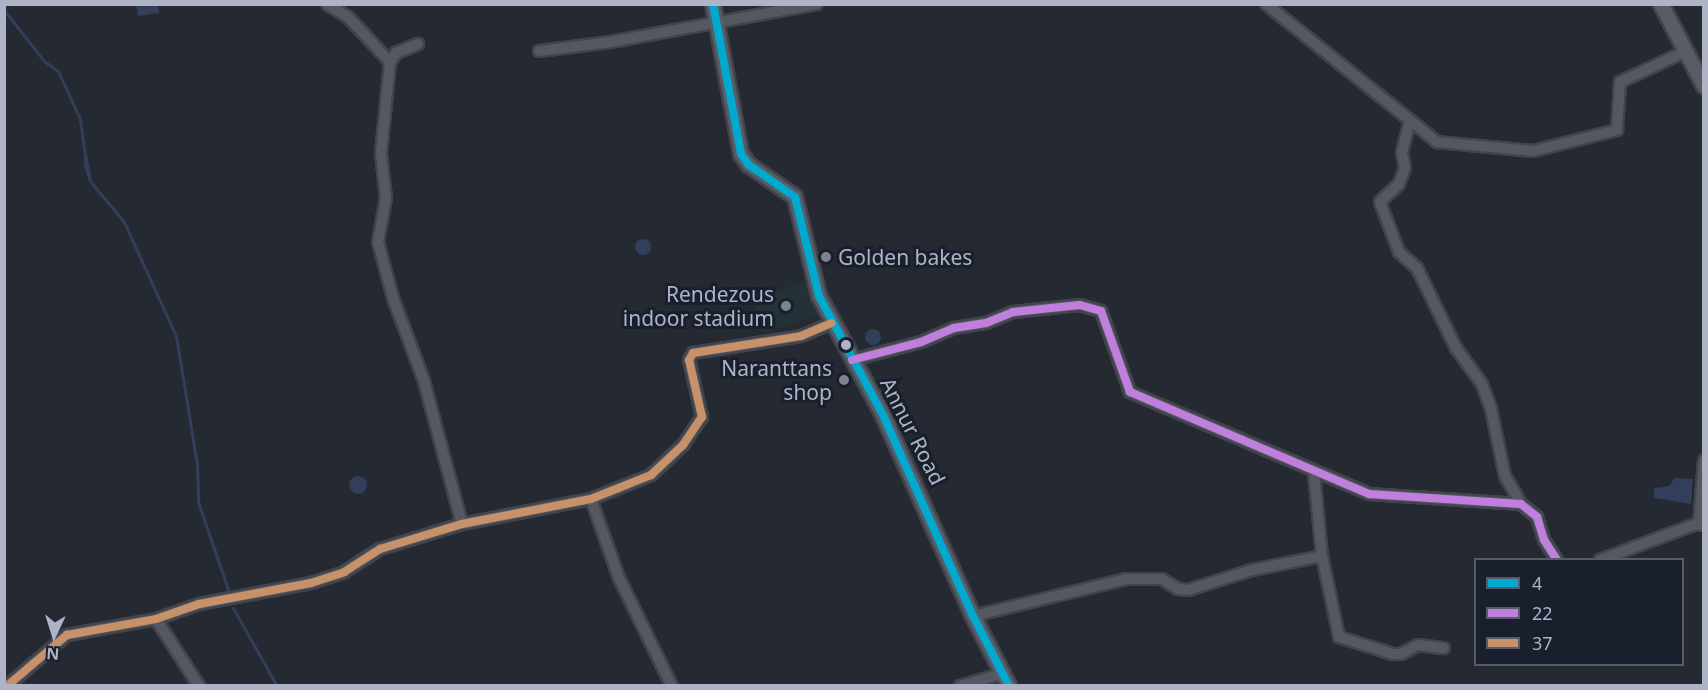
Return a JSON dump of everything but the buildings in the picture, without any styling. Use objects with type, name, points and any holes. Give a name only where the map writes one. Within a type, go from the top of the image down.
[{"type":"main road","name":"Annur Road","points":[[713,4],[741,154],[749,165],[795,197],[801,211],[811,276],[831,322],[923,497],[973,616],[1005,680]]},
{"type":"main road","points":[[1661,4],[1684,52],[1704,86]]},
{"type":"street","points":[[327,4],[349,18],[390,62]]},
{"type":"street","points":[[539,51],[817,4]]},
{"type":"street","points":[[1266,4],[1437,142],[1533,151],[1617,130],[1620,82],[1684,52]]},
{"type":"street","points":[[418,44],[396,53],[390,62],[381,153],[386,198],[378,242],[393,298],[424,381],[462,524]]},
{"type":"street","points":[[1410,120],[1402,153],[1405,168],[1399,184],[1380,202],[1399,252],[1417,268],[1436,300],[1456,348],[1482,384],[1491,409],[1505,476],[1521,504],[1537,517],[1544,540],[1556,558]]},
{"type":"street","points":[[852,360],[921,342],[954,328],[986,323],[1013,312],[1080,305],[1101,311],[1130,392],[1254,443],[1314,473],[1369,494],[1396,498],[1474,498],[1521,504]]},
{"type":"street","points":[[8,686],[67,635],[156,619],[199,604],[311,583],[344,572],[380,549],[462,524],[591,499],[651,475],[696,429],[702,417],[689,360],[693,353],[801,336],[831,322]]},
{"type":"street","points":[[1605,558],[1701,523],[1704,460]]},
{"type":"street","points":[[1314,473],[1322,556],[1339,637],[1393,654],[1418,645],[1444,648]]},
{"type":"street","points":[[591,499],[619,578],[672,686]]},
{"type":"street","points":[[973,616],[1126,579],[1162,579],[1188,590],[1252,570],[1322,556]]},
{"type":"street","points":[[156,619],[199,686]]},
{"type":"street","points":[[960,686],[1005,680]]},
{"type":"shaded area","name":"Rendezous indoor stadium","points":[[808,280],[820,314],[764,333],[752,299]]},
{"type":"water","points":[[136,5],[158,5],[159,13],[138,16]]},
{"type":"water","points":[[640,239],[646,239],[651,247],[649,253],[640,255],[635,250],[635,244]]},
{"type":"water","points":[[870,329],[876,329],[881,337],[879,343],[870,345],[865,340],[865,334]]},
{"type":"water","points":[[358,476],[364,479],[367,485],[364,491],[358,494],[352,491],[349,485],[352,479]]},
{"type":"water","points":[[1674,478],[1693,479],[1691,504],[1654,498],[1654,488],[1670,486]]},
{"type":"waterway","points":[[4,10],[44,61],[58,71],[80,119],[85,154]]},
{"type":"waterway","points":[[90,181],[85,154],[85,165],[90,181],[124,222],[176,336],[197,464],[198,502],[229,592]]},
{"type":"waterway","points":[[233,608],[277,686]]},
{"type":"transit line","name":"4","points":[[713,4],[741,154],[749,165],[795,197],[819,296],[883,415],[973,616],[1009,686]]},
{"type":"transit line","name":"22","points":[[852,360],[921,342],[954,328],[986,323],[1013,312],[1080,305],[1101,311],[1130,392],[1369,494],[1521,504],[1537,517],[1544,540],[1556,558]]},
{"type":"transit line","name":"37","points":[[7,686],[67,635],[156,619],[199,604],[311,583],[344,572],[380,549],[462,524],[591,499],[651,475],[683,445],[702,417],[689,360],[693,353],[801,336],[831,323]]},
{"type":"place","name":"Golden bakes","points":[[826,257]]},
{"type":"place","name":"Rendezous indoor stadium","points":[[786,306]]},
{"type":"place","name":"Naranttans shop","points":[[844,380]]}]
